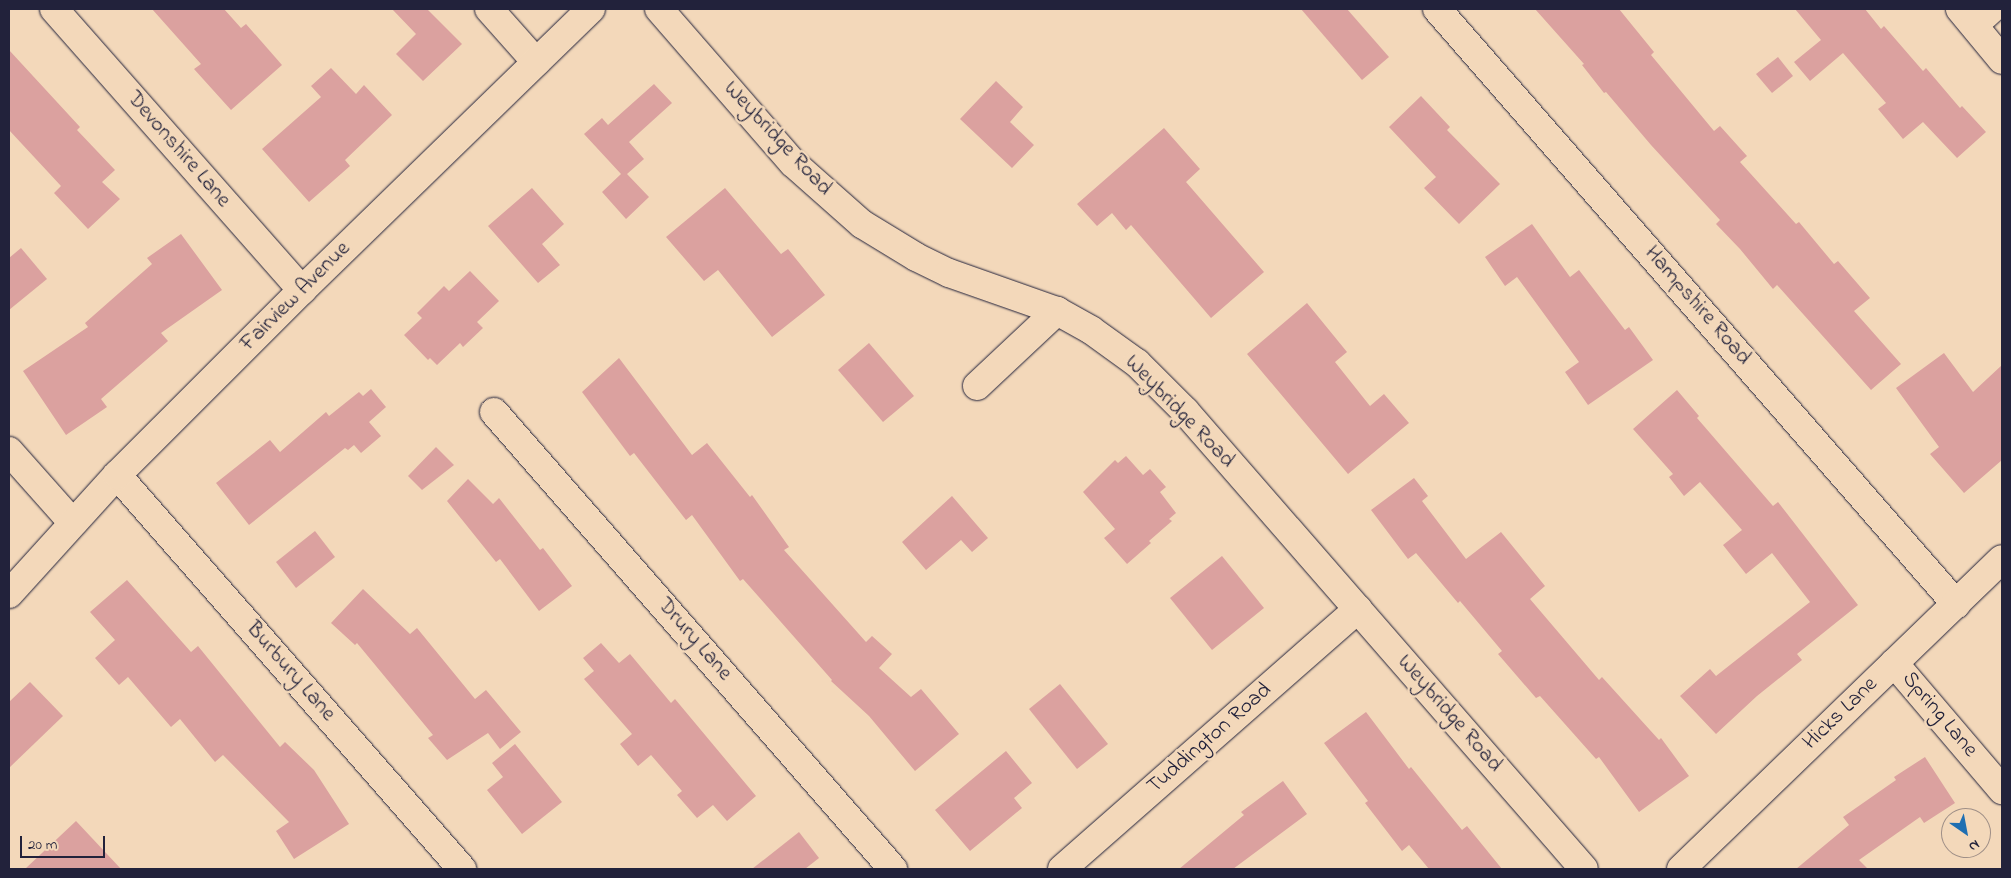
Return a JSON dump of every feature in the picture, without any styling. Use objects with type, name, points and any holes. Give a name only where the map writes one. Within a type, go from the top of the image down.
[{"type":"street","name":"Devonshire Lane","points":[[54,9],[302,290]]},
{"type":"street","points":[[489,9],[536,62]]},
{"type":"street","name":"Fairview Avenue","points":[[9,594],[117,475],[302,290],[591,9]]},
{"type":"street","name":"Weybridge Road","points":[[659,9],[793,163],[862,224],[916,257],[949,273],[1057,312],[1091,330],[1137,363],[1185,411],[1584,869]]},
{"type":"street","name":"Hampshire Road","points":[[1437,9],[1956,604]]},
{"type":"street","points":[[1975,14],[2002,60]]},
{"type":"street","points":[[978,386],[1057,312]]},
{"type":"street","name":"Drury Lane","points":[[494,412],[893,869]]},
{"type":"street","points":[[9,450],[73,524]]},
{"type":"street","name":"Burbury Lane","points":[[117,475],[462,869]]},
{"type":"street","name":"Hicks Lane","points":[[1681,869],[2002,560]]},
{"type":"street","name":"Tuddington Road","points":[[1062,869],[1358,609]]},
{"type":"street","name":"Spring Lane","points":[[1894,663],[2002,790]]},
{"type":"building","points":[[152,9],[224,9],[241,28],[246,24],[282,65],[231,110],[194,69],[201,64]]},
{"type":"building","points":[[392,9],[427,9],[462,44],[423,81],[396,54],[416,34]]},
{"type":"building","points":[[1301,9],[1347,9],[1389,57],[1362,80]]},
{"type":"building","points":[[1535,9],[1619,9],[1654,52],[1651,55],[1714,131],[1720,126],[1747,156],[1740,162],[1796,224],[1799,222],[1834,264],[1838,261],[1870,298],[1854,311],[1901,364],[1871,390],[1777,285],[1773,289],[1740,249],[1716,224],[1720,220],[1651,145],[1606,92],[1604,93],[1582,65],[1584,64]]},
{"type":"building","points":[[1795,9],[1865,9],[1881,29],[1884,26],[1923,71],[1926,68],[1960,108],[1962,106],[1986,132],[1957,158],[1923,122],[1903,139],[1878,109],[1886,103],[1843,53],[1810,81],[1794,62],[1821,40]]},
{"type":"building","points":[[9,50],[80,127],[77,130],[115,170],[102,182],[120,199],[88,229],[54,193],[61,186],[9,130]]},
{"type":"building","points":[[1778,57],[1793,76],[1772,93],[1756,74]]},
{"type":"building","points":[[331,68],[356,94],[364,85],[392,115],[345,160],[350,166],[309,202],[262,149],[321,97],[311,86]]},
{"type":"building","points":[[996,81],[1023,107],[1010,122],[1034,145],[1012,168],[960,119]]},
{"type":"building","points":[[654,84],[672,103],[629,142],[644,159],[627,174],[649,197],[626,219],[602,192],[621,174],[584,134],[602,118],[608,125]]},
{"type":"building","points":[[1421,96],[1450,127],[1447,130],[1500,184],[1459,224],[1424,188],[1436,177],[1389,127]]},
{"type":"building","points":[[1164,128],[1200,169],[1186,182],[1264,272],[1211,318],[1131,225],[1126,230],[1112,213],[1097,226],[1077,204]]},
{"type":"building","points":[[532,188],[564,224],[542,244],[560,265],[538,283],[488,226]]},
{"type":"building","points":[[725,188],[781,254],[788,249],[825,295],[772,337],[718,270],[704,281],[666,237]]},
{"type":"building","points":[[1532,224],[1570,277],[1579,270],[1625,330],[1629,327],[1653,360],[1588,405],[1565,372],[1579,362],[1517,277],[1505,286],[1485,257]]},
{"type":"building","points":[[181,234],[222,290],[161,333],[168,341],[101,399],[107,407],[66,435],[23,371],[88,327],[85,323],[152,264],[147,258]]},
{"type":"building","points":[[21,248],[47,279],[9,310],[9,258]]},
{"type":"building","points":[[470,271],[499,301],[477,322],[483,328],[463,347],[460,343],[437,365],[430,358],[428,360],[404,335],[422,318],[417,313],[444,286],[449,291]]},
{"type":"building","points":[[1307,303],[1347,352],[1335,362],[1370,406],[1384,394],[1409,423],[1348,474],[1247,354]]},
{"type":"building","points":[[869,343],[914,396],[883,422],[838,370]]},
{"type":"building","points":[[1944,353],[1973,392],[2002,365],[2002,460],[1964,493],[1930,454],[1939,447],[1896,388]]},
{"type":"building","points":[[619,358],[692,455],[707,443],[750,497],[752,495],[789,547],[784,550],[866,642],[872,636],[892,654],[879,668],[911,697],[921,689],[959,734],[915,771],[869,716],[831,681],[743,579],[740,581],[692,515],[686,520],[634,453],[630,456],[582,392]]},
{"type":"building","points":[[371,389],[386,407],[369,422],[381,436],[361,453],[354,445],[348,450],[345,448],[249,525],[216,483],[270,440],[280,452],[326,412],[329,416],[359,392],[363,396]]},
{"type":"building","points":[[1677,390],[1699,416],[1697,418],[1773,506],[1778,502],[1858,605],[1797,654],[1802,660],[1757,696],[1716,734],[1680,696],[1710,669],[1716,676],[1810,602],[1772,553],[1746,574],[1723,545],[1742,530],[1700,482],[1684,496],[1669,477],[1673,474],[1633,429]]},
{"type":"building","points":[[436,447],[454,465],[422,490],[408,476]]},
{"type":"building","points":[[1126,456],[1143,475],[1150,469],[1166,487],[1160,492],[1176,513],[1169,519],[1172,521],[1149,541],[1151,543],[1127,564],[1104,538],[1115,529],[1083,492],[1115,460],[1118,463]]},
{"type":"building","points":[[1414,478],[1428,496],[1422,501],[1466,559],[1501,532],[1545,586],[1530,599],[1599,680],[1602,677],[1659,740],[1661,738],[1689,776],[1639,812],[1599,757],[1596,759],[1540,696],[1536,698],[1498,654],[1502,651],[1460,601],[1458,603],[1416,553],[1408,559],[1371,510]]},
{"type":"building","points":[[468,479],[493,504],[499,498],[540,550],[543,548],[572,586],[539,611],[500,559],[496,562],[447,501]]},
{"type":"building","points":[[952,496],[988,538],[972,552],[961,540],[926,570],[902,542]]},
{"type":"building","points":[[315,531],[335,557],[296,588],[276,562]]},
{"type":"building","points":[[1222,556],[1264,608],[1212,650],[1170,598]]},
{"type":"building","points":[[127,580],[191,652],[198,646],[280,747],[285,742],[314,770],[349,824],[294,859],[276,831],[289,822],[223,755],[215,762],[180,719],[171,727],[128,677],[119,685],[95,658],[115,640],[90,612]]},
{"type":"building","points":[[363,589],[410,634],[417,628],[475,699],[486,690],[521,732],[500,749],[488,733],[447,760],[428,738],[433,735],[357,643],[355,645],[331,623]]},
{"type":"building","points":[[601,643],[619,663],[630,654],[671,703],[675,699],[756,796],[727,821],[713,805],[697,818],[677,795],[682,791],[651,755],[638,766],[620,744],[632,734],[584,679],[594,671],[583,658]]},
{"type":"building","points":[[30,682],[63,716],[9,768],[9,702]]},
{"type":"building","points":[[1060,684],[1108,744],[1077,769],[1029,709]]},
{"type":"building","points":[[1366,712],[1409,769],[1411,767],[1462,830],[1467,826],[1502,869],[1429,869],[1409,845],[1402,851],[1365,803],[1368,801],[1324,743]]},
{"type":"building","points":[[515,744],[562,802],[522,834],[487,790],[503,777],[492,763]]},
{"type":"building","points":[[1006,751],[1032,783],[1014,798],[1022,808],[970,851],[935,810]]},
{"type":"building","points":[[1925,757],[1955,803],[1947,808],[1941,808],[1941,812],[1924,823],[1920,817],[1859,860],[1868,869],[1796,869],[1849,825],[1843,817],[1896,780],[1894,777]]},
{"type":"building","points":[[1283,781],[1307,814],[1233,869],[1179,869],[1244,815],[1241,812]]},
{"type":"building","points":[[76,821],[121,869],[25,869]]},
{"type":"building","points":[[799,832],[819,858],[805,869],[752,869]]}]
